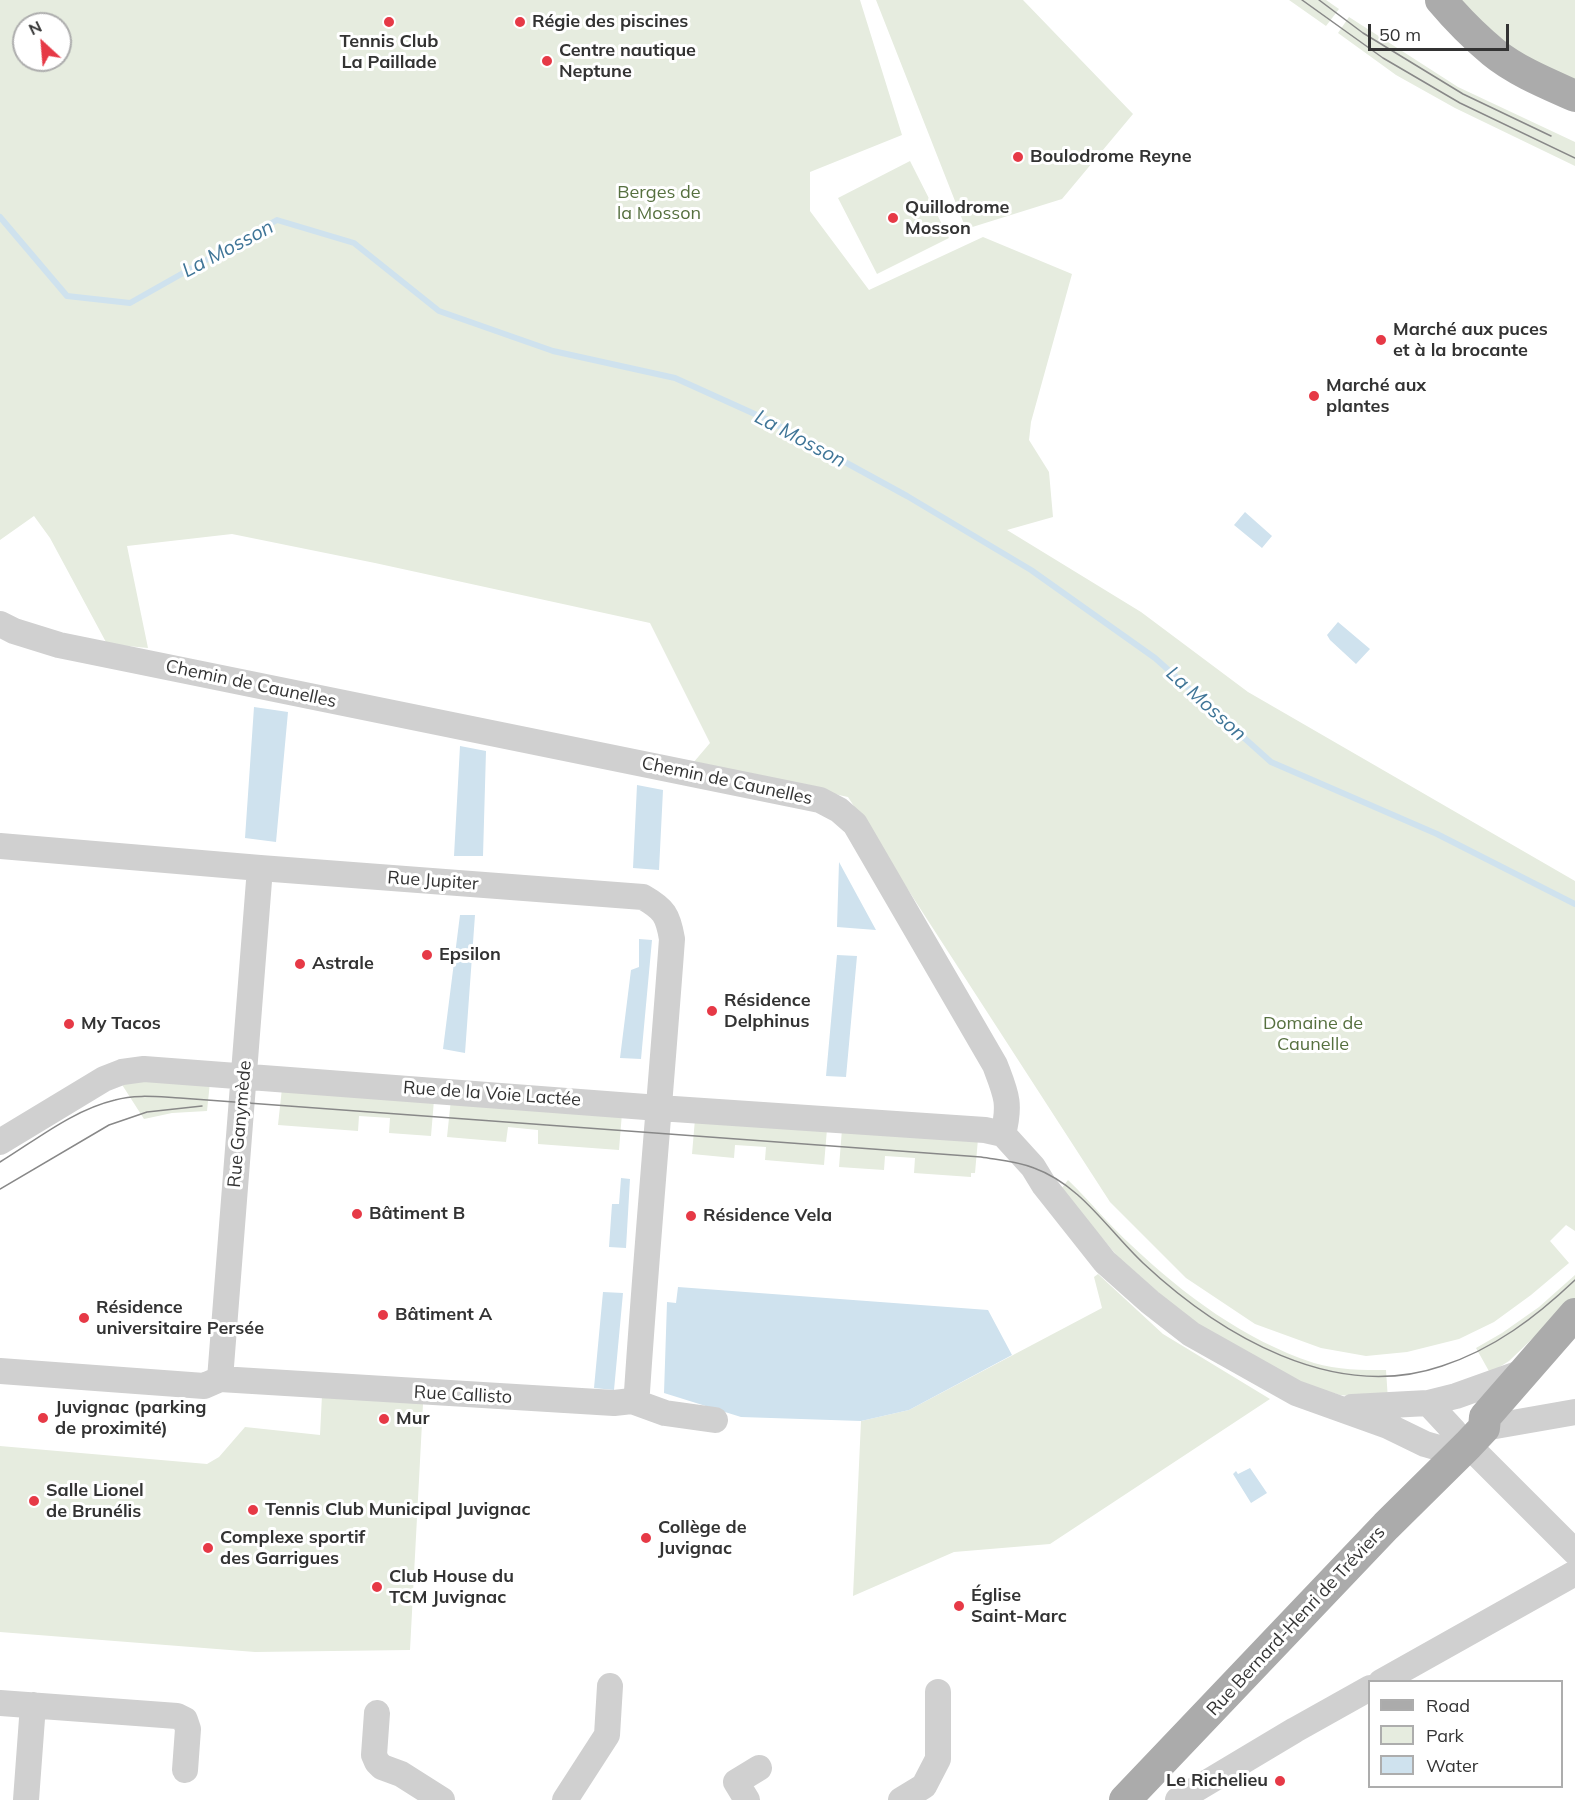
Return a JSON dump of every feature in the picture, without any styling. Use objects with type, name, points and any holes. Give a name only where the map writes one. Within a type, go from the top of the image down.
[{"type":"main road","points":[[1441,0],[1494,53],[1522,87],[1575,118]]},
{"type":"main road","points":[[1494,53],[1575,96]]},
{"type":"main road","points":[[1466,1434],[1526,1371],[1575,1314]]},
{"type":"main road","name":"Rue Bernard-Henri de Tréviers","points":[[1105,1800],[1466,1434]]},
{"type":"main road","name":"Rue Bernard-Henri de Tréviers","points":[[1125,1800],[1386,1526],[1466,1434]]},
{"type":"street","name":"Chemin de Caunelles","points":[[0,624],[14,631],[59,645],[820,800],[839,810],[855,824],[995,1065],[1005,1090],[1008,1106],[1003,1134]]},
{"type":"street","name":"Rue Jupiter","points":[[0,846],[643,897],[659,906],[669,921],[672,939],[659,1108]]},
{"type":"street","name":"Rue Ganymède","points":[[220,1379],[260,868]]},
{"type":"street","name":"Rue de la Voie Lactée","points":[[0,1142],[104,1079],[123,1072],[144,1069],[985,1130],[1003,1134]]},
{"type":"street","points":[[659,1108],[637,1392],[632,1401],[665,1413],[715,1420]]},
{"type":"street","points":[[1003,1134],[1033,1167],[1044,1185],[1105,1262],[1150,1302],[1191,1334],[1296,1394],[1388,1425],[1425,1444],[1575,1412]]},
{"type":"street","name":"Rue Callisto","points":[[0,1371],[204,1386],[220,1379],[507,1397],[632,1401]]},
{"type":"street","points":[[1334,1407],[1428,1403],[1456,1396],[1526,1371]]},
{"type":"street","points":[[1428,1403],[1466,1434],[1570,1537]]},
{"type":"street","points":[[1385,1680],[1575,1573]]},
{"type":"street","points":[[565,1800],[607,1735],[610,1686]]},
{"type":"street","points":[[1178,1800],[1275,1741],[1368,1689]]},
{"type":"street","points":[[901,1800],[924,1786],[938,1759],[938,1692]]},
{"type":"street","points":[[0,1703],[177,1716],[185,1720],[188,1729],[185,1770]]},
{"type":"street","points":[[26,1800],[33,1705]]},
{"type":"street","points":[[377,1713],[374,1755],[377,1762],[442,1800]]},
{"type":"street","points":[[747,1800],[736,1782],[759,1768]]},
{"type":"green space","name":"Domaine de Caunelle","points":[[0,0],[860,0],[902,135],[810,172],[810,211],[869,290],[983,237],[1072,274],[1031,422],[1029,440],[1049,472],[1053,517],[1007,530],[1141,612],[1248,692],[1575,881],[1575,1231],[1566,1225],[1550,1241],[1569,1263],[1494,1322],[1459,1339],[1407,1352],[1366,1356],[1321,1348],[1255,1324],[1186,1278],[1110,1202],[848,797],[693,763],[710,743],[650,623],[232,534],[127,546],[148,648],[107,644],[50,538],[34,516],[0,540]]},
{"type":"green space","name":"Boulodrome Reyne","points":[[876,0],[1023,0],[1133,114],[1062,199],[966,229]]},
{"type":"green space","points":[[1289,0],[1326,0],[1339,9],[1326,26]]},
{"type":"green space","points":[[1452,0],[1575,0],[1575,83],[1529,62]]},
{"type":"green space","points":[[1349,17],[1458,87],[1575,142],[1575,166],[1455,108],[1396,75],[1338,33]]},
{"type":"green space","name":"Quillodrome Mosson","points":[[910,161],[949,238],[877,274],[838,198]]},
{"type":"green space","points":[[119,1080],[210,1082],[207,1111],[172,1113],[144,1119]]},
{"type":"green space","points":[[282,1088],[434,1100],[431,1136],[389,1133],[390,1118],[359,1116],[358,1131],[278,1125]]},
{"type":"green space","points":[[451,1099],[622,1113],[619,1150],[538,1144],[538,1130],[508,1127],[506,1142],[447,1137]]},
{"type":"green space","points":[[695,1119],[827,1129],[824,1165],[765,1160],[766,1147],[735,1145],[734,1158],[692,1154]]},
{"type":"green space","points":[[842,1129],[978,1139],[975,1173],[971,1173],[971,1177],[914,1173],[915,1158],[885,1156],[884,1170],[839,1167]]},
{"type":"green space","points":[[1068,1180],[1151,1263],[1216,1314],[1263,1342],[1314,1363],[1359,1370],[1386,1370],[1388,1400],[1340,1395],[1304,1384],[1270,1367],[1185,1316],[1118,1257],[1061,1189]]},
{"type":"green space","points":[[1098,1274],[1163,1334],[1270,1399],[1050,1544],[954,1552],[853,1596],[861,1421],[909,1410],[1102,1308],[1094,1277]]},
{"type":"green space","points":[[1575,1275],[1575,1298],[1509,1361],[1490,1373],[1476,1348],[1539,1307]]},
{"type":"green space","name":"Tennis Club Municipal Juvignac","points":[[322,1395],[423,1404],[410,1650],[255,1652],[0,1632],[0,1446],[207,1464],[219,1457],[245,1427],[320,1435]]},
{"type":"water","points":[[1245,512],[1272,536],[1262,548],[1234,525]]},
{"type":"water","points":[[1338,622],[1370,649],[1356,664],[1327,635]]},
{"type":"water","points":[[254,707],[288,712],[276,842],[245,838]]},
{"type":"water","points":[[460,746],[486,751],[483,856],[454,856]]},
{"type":"water","points":[[637,785],[663,790],[659,870],[633,868]]},
{"type":"water","points":[[839,862],[876,930],[837,927]]},
{"type":"water","points":[[460,915],[475,915],[465,1053],[443,1049]]},
{"type":"water","points":[[639,939],[652,940],[641,1059],[620,1058],[631,970],[639,967]]},
{"type":"water","points":[[837,955],[857,956],[846,1077],[826,1076]]},
{"type":"water","points":[[621,1178],[630,1179],[626,1248],[609,1247],[612,1204],[619,1204]]},
{"type":"water","points":[[678,1287],[988,1310],[1012,1355],[909,1410],[861,1421],[741,1417],[664,1393],[667,1302],[676,1303]]},
{"type":"water","points":[[603,1292],[623,1293],[614,1390],[594,1388]]},
{"type":"water","points":[[1250,1468],[1267,1493],[1251,1503],[1233,1474],[1236,1471],[1238,1474]]},
{"type":"waterway","name":"La Mosson","points":[[0,217],[67,296],[130,303],[277,220],[354,243],[439,311],[553,351],[675,378],[768,420],[907,496],[1031,570],[1155,658],[1271,762],[1437,834],[1575,904]]},
{"type":"tram line","points":[[1302,0],[1383,58],[1460,103],[1575,158]]},
{"type":"tram line","points":[[1319,0],[1363,33],[1463,94],[1551,136]]},
{"type":"tram line","points":[[0,1162],[55,1126],[84,1111],[123,1098],[148,1096],[981,1157],[1008,1161],[1034,1168],[1066,1185],[1143,1263],[1174,1290],[1207,1315],[1243,1337],[1281,1355],[1320,1369],[1361,1376],[1401,1375],[1442,1366],[1479,1351],[1529,1319],[1575,1280]]},
{"type":"tram line","points":[[0,1189],[109,1125],[147,1112],[202,1106]]},
{"type":"place","name":"Tennis Club La Paillade","points":[[389,22]]},
{"type":"place","name":"Régie des piscines","points":[[520,22]]},
{"type":"place","name":"Centre nautique Neptune","points":[[547,61]]},
{"type":"place","name":"Boulodrome Reyne","points":[[1018,157]]},
{"type":"place","name":"Quillodrome Mosson","points":[[893,218]]},
{"type":"place","name":"Marché aux puces et à la brocante","points":[[1381,340]]},
{"type":"place","name":"Marché aux plantes","points":[[1314,396]]},
{"type":"place","name":"Epsilon","points":[[427,955]]},
{"type":"place","name":"Astrale","points":[[300,964]]},
{"type":"place","name":"Résidence Delphinus","points":[[712,1011]]},
{"type":"place","name":"My Tacos","points":[[69,1024]]},
{"type":"place","name":"Bâtiment B","points":[[357,1214]]},
{"type":"place","name":"Résidence Vela","points":[[691,1216]]},
{"type":"place","name":"Bâtiment A","points":[[383,1315]]},
{"type":"place","name":"Résidence universitaire Persée","points":[[84,1318]]},
{"type":"place","name":"Juvignac (parking de proximité)","points":[[43,1418]]},
{"type":"place","name":"Mur","points":[[384,1419]]},
{"type":"place","name":"Salle Lionel de Brunélis","points":[[34,1501]]},
{"type":"place","name":"Tennis Club Municipal Juvignac","points":[[253,1510]]},
{"type":"place","name":"Collège de Juvignac","points":[[646,1538]]},
{"type":"place","name":"Complexe sportif des Garrigues","points":[[208,1548]]},
{"type":"place","name":"Club House du TCM Juvignac","points":[[377,1587]]},
{"type":"place","name":"Église Saint-Marc","points":[[959,1606]]},
{"type":"place","name":"Le Richelieu","points":[[1280,1781]]},
{"type":"park label","name":"Berges de la Mosson","points":[[659,203]]}]
